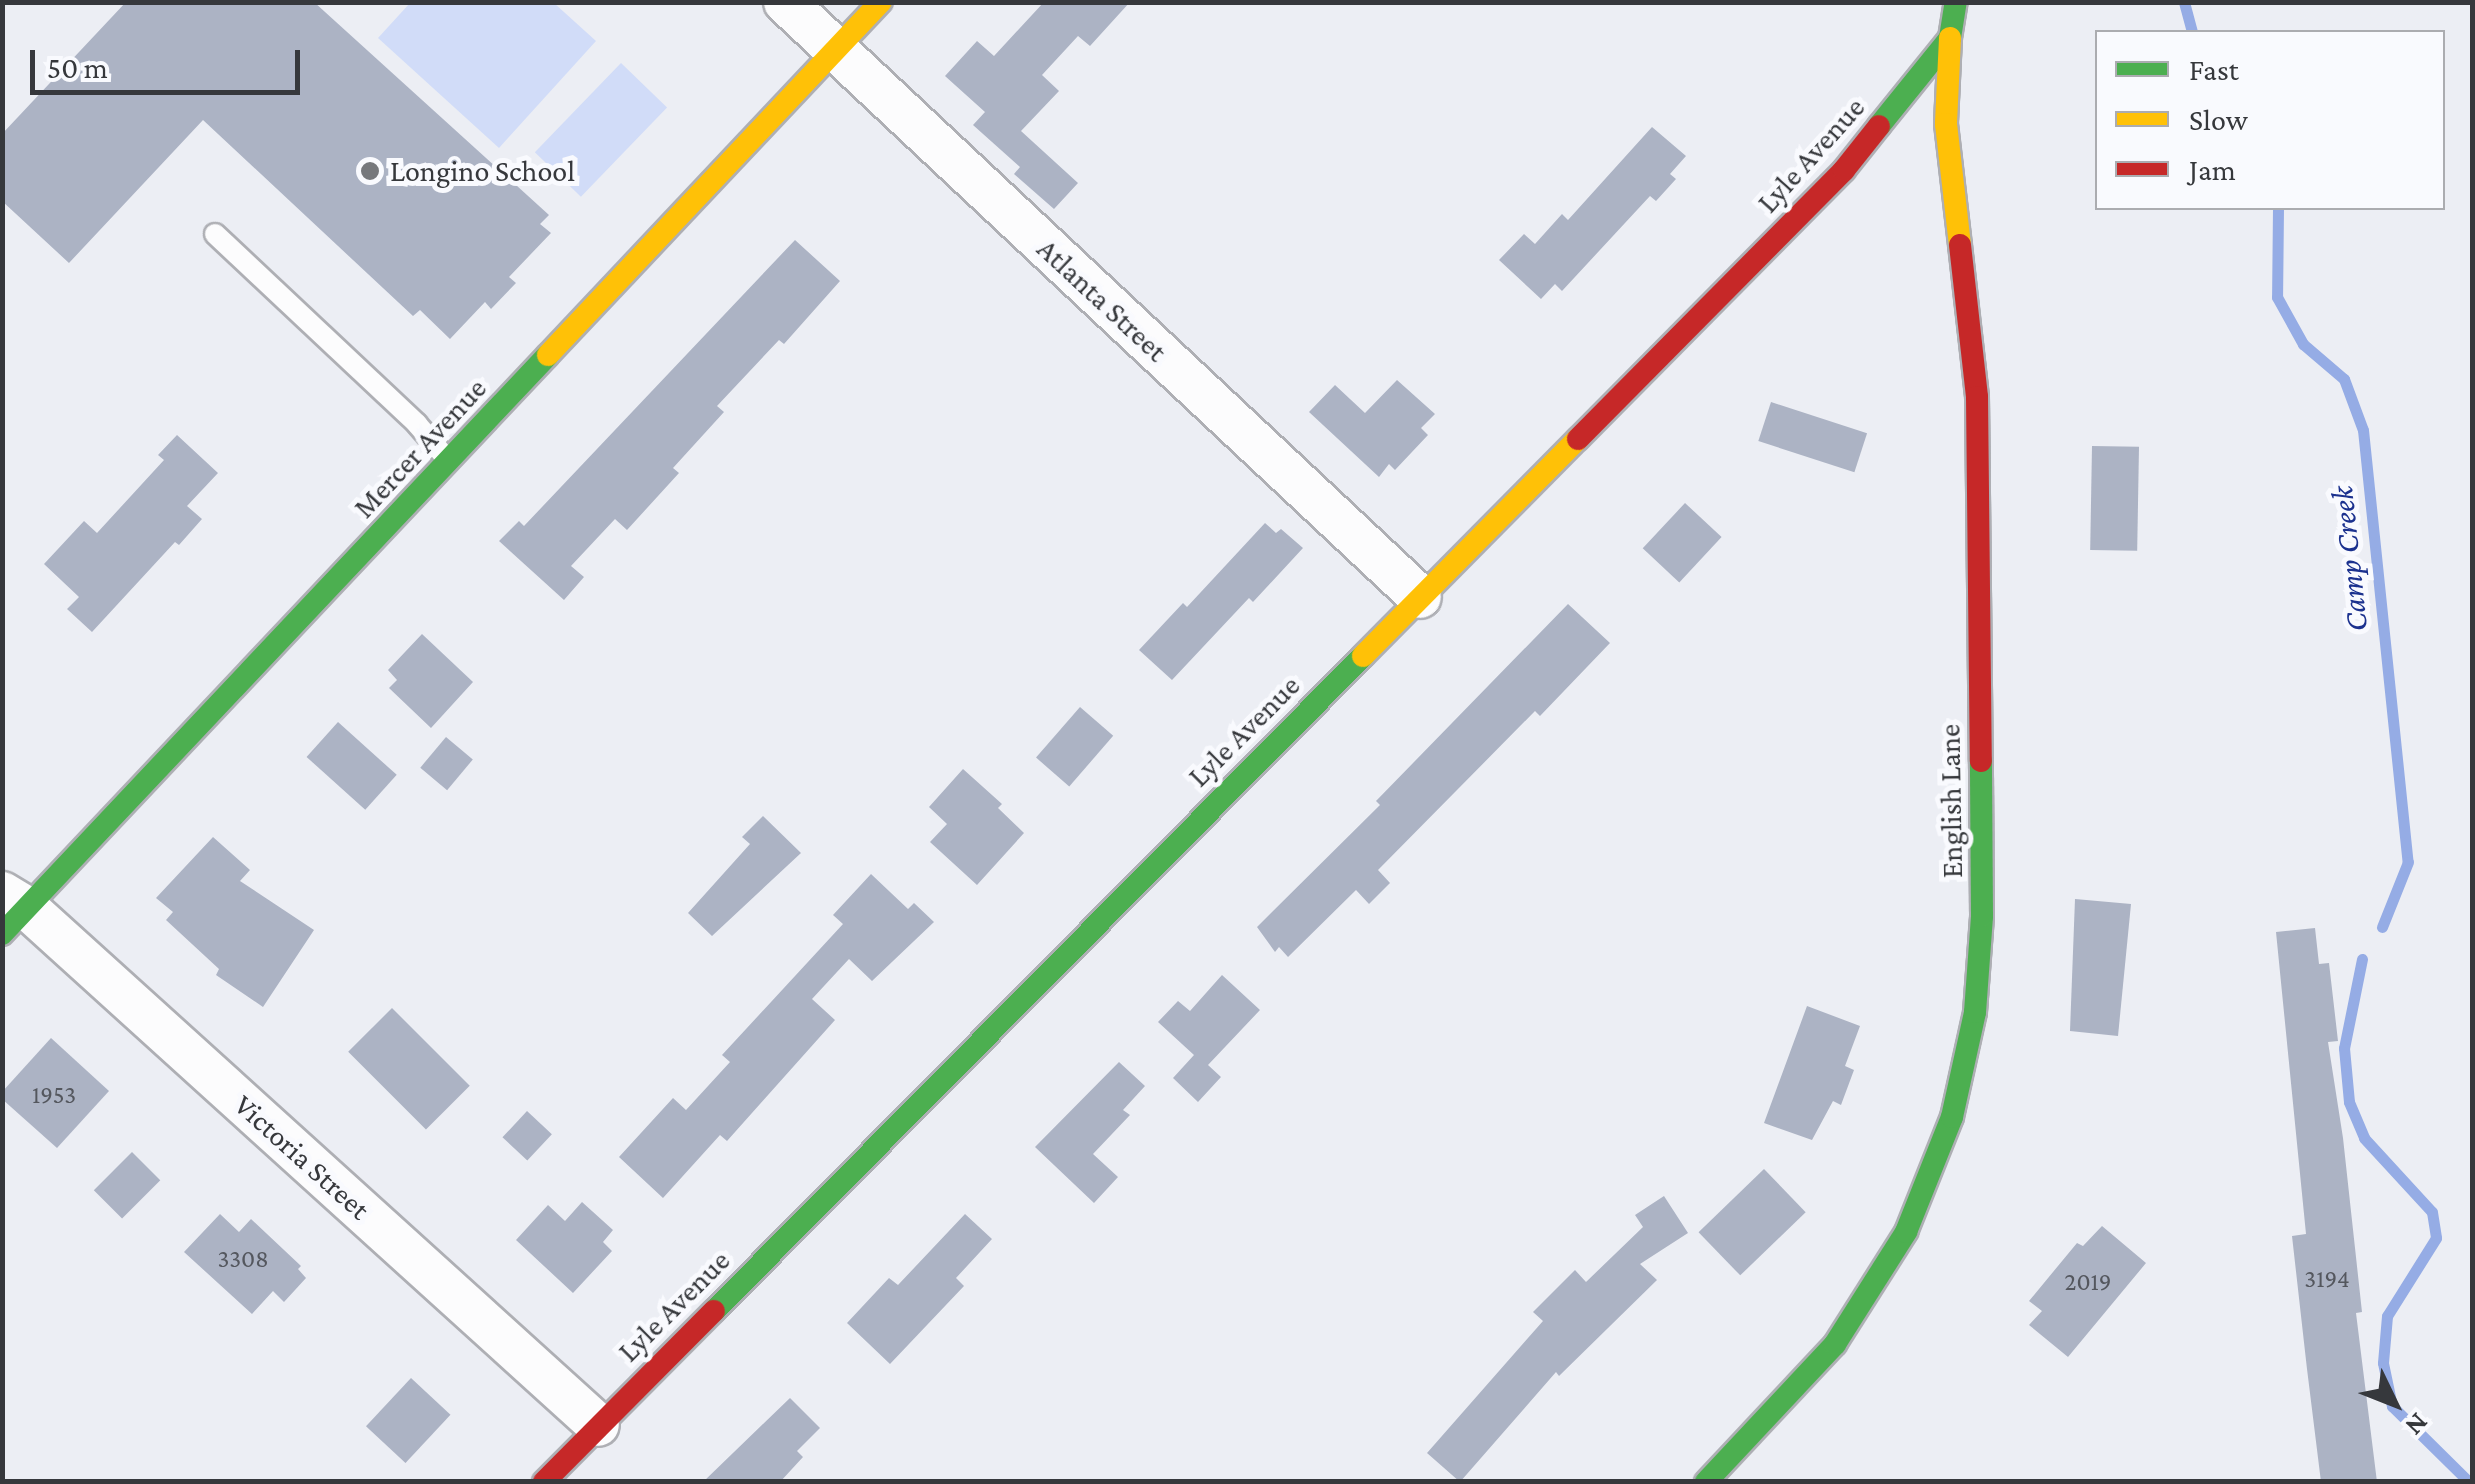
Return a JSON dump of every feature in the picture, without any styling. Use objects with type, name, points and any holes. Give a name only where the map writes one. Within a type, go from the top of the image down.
[{"type":"street","name":"Atlanta Street","points":[[785,2],[1420,597]]},
{"type":"street","name":"Mercer Avenue","points":[[11,912],[449,461],[881,2]]},
{"type":"street","name":"Lyle Avenue","points":[[544,1482],[1844,170],[1950,38],[1956,2]]},
{"type":"street","name":"English Lane","points":[[1706,1482],[1835,1344],[1906,1232],[1952,1117],[1975,1012],[1982,916],[1977,397],[1946,124],[1950,38]]},
{"type":"street","name":"Victoria Street","points":[[11,912],[598,1425]]},
{"type":"lane","points":[[215,234],[418,424],[449,461]]},
{"type":"shaded area","points":[[410,3],[554,3],[596,41],[499,148],[378,38]]},
{"type":"shaded area","points":[[621,63],[667,107],[581,197],[535,152]]},
{"type":"building","name":"Longino School","points":[[126,2],[314,2],[549,215],[540,224],[551,233],[509,277],[516,283],[491,309],[485,302],[450,339],[420,310],[413,316],[203,120],[69,263],[2,201],[2,134]]},
{"type":"building","points":[[1044,2],[1130,2],[1090,46],[1078,36],[1042,75],[1059,91],[1021,131],[1078,183],[1054,209],[1014,174],[1020,167],[973,125],[985,112],[945,76],[977,41],[994,56]]},
{"type":"building","points":[[1652,127],[1686,156],[1670,174],[1676,179],[1656,201],[1650,196],[1562,291],[1555,284],[1541,299],[1499,260],[1524,234],[1535,244],[1562,214],[1568,220]]},
{"type":"building","points":[[795,240],[840,281],[784,344],[779,340],[717,406],[724,412],[673,468],[679,473],[627,530],[615,519],[571,566],[584,577],[564,600],[499,541],[519,521],[524,526]]},
{"type":"building","points":[[1397,380],[1435,414],[1421,428],[1428,435],[1395,470],[1389,464],[1379,477],[1309,412],[1335,385],[1365,413]]},
{"type":"building","points":[[1771,402],[1867,433],[1854,472],[1758,441]]},
{"type":"building","points":[[177,435],[218,473],[187,506],[202,519],[179,545],[175,542],[92,632],[67,609],[79,597],[44,564],[84,521],[97,533],[164,460],[158,455]]},
{"type":"building","points":[[2092,446],[2139,447],[2137,551],[2090,550]]},
{"type":"building","points":[[1685,503],[1722,537],[1679,582],[1643,548]]},
{"type":"building","points":[[1265,523],[1276,533],[1281,529],[1303,548],[1253,602],[1249,598],[1172,680],[1139,650],[1183,603],[1187,607]]},
{"type":"building","points":[[1568,604],[1610,643],[1540,716],[1535,711],[1378,870],[1390,883],[1369,904],[1356,890],[1288,957],[1279,947],[1275,952],[1257,927],[1380,805],[1376,801]]},
{"type":"building","points":[[422,634],[473,682],[431,728],[389,688],[397,680],[388,670]]},
{"type":"building","points":[[1080,707],[1113,736],[1069,786],[1036,758]]},
{"type":"building","points":[[338,722],[397,775],[365,810],[307,757]]},
{"type":"building","points":[[446,737],[473,759],[447,790],[420,768]]},
{"type":"building","points":[[963,769],[1002,804],[998,808],[1024,833],[977,885],[930,842],[947,824],[929,807]]},
{"type":"building","points":[[763,816],[801,853],[712,936],[688,913],[750,844],[742,837]]},
{"type":"building","points":[[213,837],[250,870],[240,881],[314,930],[263,1007],[216,975],[219,969],[166,920],[173,912],[156,898]]},
{"type":"building","points":[[871,874],[908,909],[914,903],[934,922],[872,981],[849,959],[812,999],[835,1020],[727,1141],[720,1135],[663,1198],[619,1157],[673,1098],[686,1110],[730,1062],[722,1055],[843,924],[833,915]]},
{"type":"building","points":[[2075,899],[2131,904],[2118,1036],[2070,1031]]},
{"type":"building","points":[[2315,928],[2319,964],[2329,963],[2338,1041],[2328,1042],[2343,1138],[2362,1312],[2356,1313],[2377,1482],[2321,1482],[2292,1236],[2306,1234],[2276,932]]},
{"type":"building","points":[[1222,975],[1260,1010],[1208,1065],[1221,1077],[1198,1102],[1173,1078],[1194,1055],[1158,1022],[1178,1001],[1190,1011]]},
{"type":"building","points":[[1807,1006],[1860,1026],[1845,1066],[1854,1070],[1841,1105],[1833,1101],[1812,1140],[1764,1123]]},
{"type":"building","points":[[392,1008],[470,1086],[426,1130],[348,1052]]},
{"type":"building","points":[[51,1038],[109,1091],[57,1148],[2,1099],[2,1092]]},
{"type":"building","points":[[1119,1062],[1145,1086],[1123,1110],[1130,1115],[1093,1154],[1118,1177],[1094,1203],[1035,1147]]},
{"type":"building","points":[[527,1111],[552,1134],[527,1161],[502,1137]]},
{"type":"building","points":[[132,1152],[160,1180],[122,1218],[94,1190]]},
{"type":"building","points":[[1764,1169],[1806,1212],[1740,1275],[1699,1232]]},
{"type":"building","points":[[1664,1196],[1688,1233],[1640,1264],[1657,1280],[1559,1376],[1556,1372],[1460,1482],[1427,1453],[1543,1321],[1533,1312],[1575,1270],[1586,1282],[1643,1227],[1635,1215]]},
{"type":"building","points":[[582,1202],[613,1230],[603,1242],[612,1251],[573,1293],[516,1240],[548,1205],[565,1221]]},
{"type":"building","points":[[220,1214],[239,1232],[251,1219],[301,1266],[298,1269],[306,1278],[284,1302],[273,1291],[252,1314],[184,1252]]},
{"type":"building","points":[[965,1214],[992,1239],[956,1278],[964,1286],[890,1364],[847,1323],[889,1278],[898,1285]]},
{"type":"building","points":[[2102,1226],[2146,1263],[2068,1357],[2029,1325],[2042,1311],[2029,1301],[2077,1243],[2083,1246]]},
{"type":"building","points":[[411,1378],[450,1415],[405,1463],[366,1426]]},
{"type":"building","points":[[790,1398],[820,1428],[797,1451],[803,1457],[780,1482],[703,1482]]},
{"type":"waterway","name":"Camp Creek","points":[[2184,2],[2191,30]]},
{"type":"waterway","name":"Camp Creek","points":[[2278,210],[2277,297],[2303,344],[2344,379],[2363,430],[2408,862],[2382,927]]},
{"type":"waterway","name":"Camp Creek","points":[[2362,959],[2344,1048],[2349,1102],[2364,1138],[2432,1212],[2436,1238],[2387,1316],[2383,1363],[2392,1406],[2469,1482]]},
{"type":"traffic: fast","points":[[1879,126],[1950,38],[1956,2]]},
{"type":"traffic: fast","points":[[2,934],[548,355]]},
{"type":"traffic: fast","points":[[714,1311],[1363,656]]},
{"type":"traffic: fast","points":[[1706,1482],[1835,1344],[1906,1232],[1952,1117],[1975,1012],[1982,916],[1981,761]]},
{"type":"traffic: slow","points":[[548,355],[881,2]]},
{"type":"traffic: slow","points":[[1950,38],[1946,124],[1960,245]]},
{"type":"traffic: slow","points":[[1363,656],[1578,439]]},
{"type":"traffic: jam","points":[[1578,439],[1844,170],[1879,126]]},
{"type":"traffic: jam","points":[[1960,245],[1977,397],[1981,761]]},
{"type":"traffic: jam","points":[[544,1482],[714,1311]]},
{"type":"place","name":"Longino School","points":[[370,171]]}]
